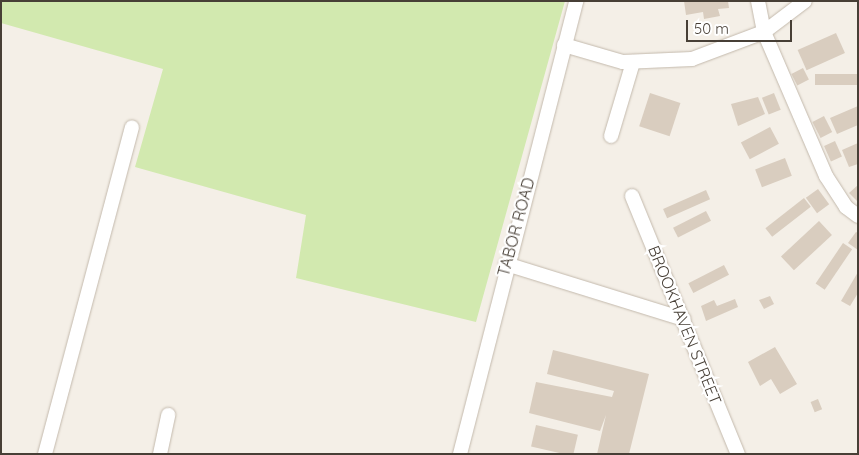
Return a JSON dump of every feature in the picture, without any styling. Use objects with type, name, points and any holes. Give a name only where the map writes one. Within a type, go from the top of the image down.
[{"type":"street","name":"TABOR ROAD","points":[[460,454],[506,264],[576,1]]},
{"type":"street","points":[[758,1],[764,32],[826,176],[846,207],[858,216]]},
{"type":"street","points":[[564,45],[633,62],[692,59],[764,32],[805,1]]},
{"type":"street","points":[[611,136],[633,62]]},
{"type":"street","points":[[44,454],[132,127]]},
{"type":"street","name":"BROOKHAVEN STREET","points":[[632,196],[738,454]]},
{"type":"street","points":[[506,264],[684,319]]},
{"type":"street","points":[[160,454],[168,415]]},
{"type":"green space","points":[[1,1],[565,1],[476,322],[296,278],[306,215],[135,167],[163,69],[1,23]]},
{"type":"building","points":[[684,1],[728,1],[729,8],[718,9],[720,16],[704,19],[703,12],[686,15]]},
{"type":"building","points":[[836,33],[845,53],[807,70],[798,50]]},
{"type":"building","points":[[803,68],[809,80],[797,85],[791,74]]},
{"type":"building","points":[[815,74],[858,74],[858,85],[815,85]]},
{"type":"building","points":[[650,93],[680,103],[670,136],[639,126]]},
{"type":"building","points":[[774,93],[781,110],[769,115],[762,98]]},
{"type":"building","points":[[758,97],[765,114],[738,126],[731,104]]},
{"type":"building","points":[[858,106],[858,125],[837,134],[830,118]]},
{"type":"building","points":[[824,116],[832,132],[821,138],[812,122]]},
{"type":"building","points":[[770,127],[779,144],[750,159],[741,142]]},
{"type":"building","points":[[835,141],[842,157],[831,161],[824,146]]},
{"type":"building","points":[[858,143],[858,164],[849,167],[842,150]]},
{"type":"building","points":[[785,158],[792,176],[762,187],[755,169]]},
{"type":"building","points":[[858,185],[858,202],[849,193]]},
{"type":"building","points":[[818,189],[829,204],[817,213],[806,198]]},
{"type":"building","points":[[706,190],[710,199],[667,218],[663,209]]},
{"type":"building","points":[[804,198],[811,207],[772,237],[765,228]]},
{"type":"building","points":[[706,211],[711,221],[678,238],[673,228]]},
{"type":"building","points":[[819,221],[832,235],[794,270],[781,256]]},
{"type":"building","points":[[856,232],[858,233],[858,250],[848,243]]},
{"type":"building","points":[[843,243],[852,249],[825,290],[816,284]]},
{"type":"building","points":[[724,265],[729,275],[693,293],[688,283]]},
{"type":"building","points":[[858,272],[858,293],[850,306],[841,301]]},
{"type":"building","points":[[770,296],[774,304],[764,309],[759,300]]},
{"type":"building","points":[[735,299],[738,307],[706,321],[701,306],[714,300],[717,306]]},
{"type":"building","points":[[775,347],[797,384],[780,394],[771,379],[760,386],[748,362]]},
{"type":"building","points":[[553,350],[649,374],[629,454],[597,454],[606,415],[600,431],[529,413],[536,382],[612,397],[614,391],[547,374]]},
{"type":"building","points":[[818,399],[822,409],[815,412],[811,402]]},
{"type":"building","points":[[536,425],[578,435],[573,454],[564,454],[531,446]]}]
